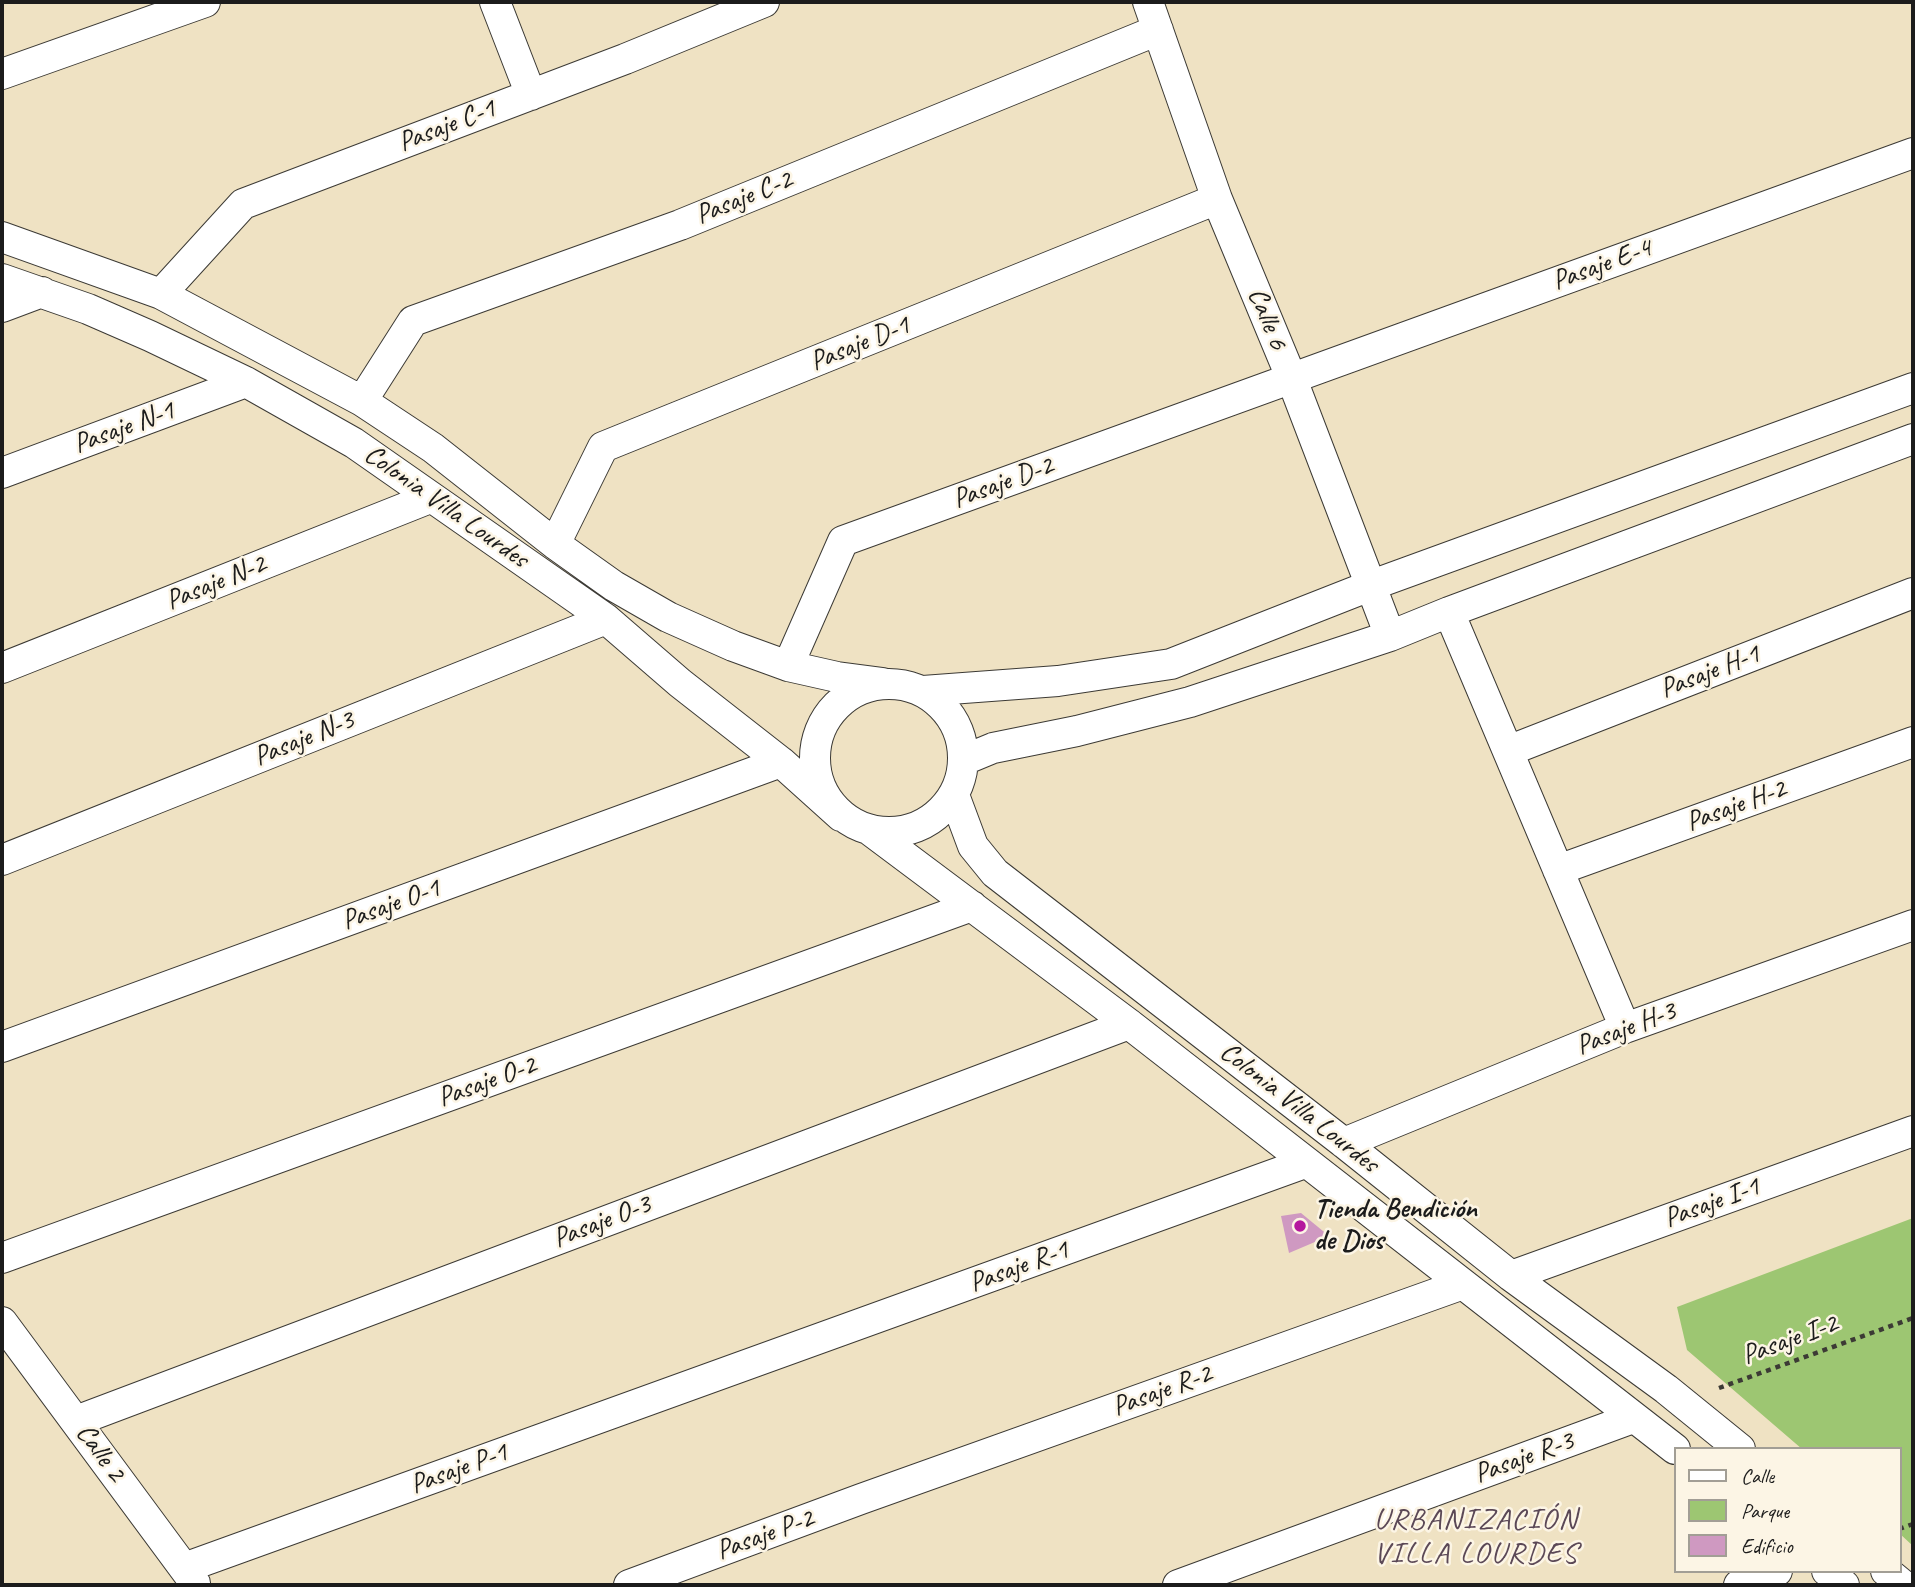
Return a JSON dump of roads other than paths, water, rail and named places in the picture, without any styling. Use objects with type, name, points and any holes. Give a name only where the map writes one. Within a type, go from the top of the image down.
[{"type":"street","points":[[2,74],[205,2]]},
{"type":"street","points":[[495,2],[531,95]]},
{"type":"street","name":"Pasaje C-1","points":[[161,294],[243,204],[531,95],[764,2]]},
{"type":"street","name":"Calle 6","points":[[1148,2],[1217,199],[1291,377],[1390,636]]},
{"type":"street","name":"Pasaje C-2","points":[[362,401],[413,321],[680,225],[1158,30]]},
{"type":"street","name":"Pasaje E-4","points":[[1291,377],[1913,153]]},
{"type":"street","name":"Pasaje D-1","points":[[555,544],[603,447],[1217,199]]},
{"type":"street","name":"Colonia Villa Lourdes","points":[[2,237],[161,294],[362,401],[433,448],[555,544],[614,586],[668,617],[733,646],[788,666],[837,677],[883,683]]},
{"type":"street","name":"Colonia Villa Lourdes","points":[[2,279],[42,292],[150,336],[246,382],[354,443],[606,619],[680,683],[781,762],[841,816]]},
{"type":"street","points":[[2,307],[42,292]]},
{"type":"street","name":"Pasaje D-2","points":[[788,666],[843,541],[1291,377]]},
{"type":"street","name":"Pasaje N-1","points":[[2,473],[246,382]]},
{"type":"street","points":[[923,691],[1058,681],[1171,664],[1372,585],[1913,387]]},
{"type":"street","points":[[964,760],[993,748],[1077,731],[1190,702],[1390,636],[1913,439]]},
{"type":"street","name":"Pasaje N-2","points":[[2,668],[430,498]]},
{"type":"street","name":"Pasaje H-1","points":[[1508,751],[1913,593]]},
{"type":"street","points":[[1449,612],[1625,1028]]},
{"type":"street","name":"Pasaje N-3","points":[[2,860],[606,619]]},
{"type":"street","points":[[883,683],[904,684],[923,691],[941,704],[953,720],[961,739],[964,760],[954,795],[928,822],[910,830],[890,833],[871,831],[841,816],[824,796],[815,771],[815,746],[824,721],[841,701],[863,688],[883,683]]},
{"type":"street","name":"Pasaje H-2","points":[[1558,870],[1913,742]]},
{"type":"street","name":"Pasaje O-1","points":[[2,1047],[781,762]]},
{"type":"street","name":"Colonia Villa Lourdes","points":[[954,795],[973,846],[995,873],[1511,1276],[1682,1401],[1738,1447]]},
{"type":"street","name":"Colonia Villa Lourdes","points":[[871,831],[1129,1024],[1305,1163],[1536,1338],[1674,1448]]},
{"type":"street","name":"Pasaje O-2","points":[[2,1258],[972,906]]},
{"type":"street","name":"Pasaje H-3","points":[[1343,1143],[1625,1028],[1913,925]]},
{"type":"street","name":"Pasaje O-3","points":[[76,1421],[1129,1024]]},
{"type":"street","name":"Pasaje I-1","points":[[1511,1276],[1913,1131]]},
{"type":"street","name":"Pasaje R-1","points":[[733,1371],[1305,1163]]},
{"type":"street","name":"Pasaje R-2","points":[[861,1499],[1463,1283]]},
{"type":"street","name":"Calle 2","points":[[2,1322],[191,1576]]},
{"type":"street","name":"Pasaje P-1","points":[[191,1576],[733,1371]]},
{"type":"street","name":"Pasaje R-3","points":[[1178,1585],[1633,1418]]},
{"type":"street","name":"Pasaje P-2","points":[[629,1585],[861,1499]]},
{"type":"street","points":[[1739,1585],[1772,1573]]},
{"type":"street","points":[[1830,1573],[1843,1585]]},
{"type":"street","points":[[1888,1573],[1903,1585]]},
{"type":"place","name":"Tienda Bendición de Dios","points":[[1300,1226]]},
{"type":"district","name":"URBANIZACIÓN VILLA LOURDES","points":[[1476,1537]]}]
